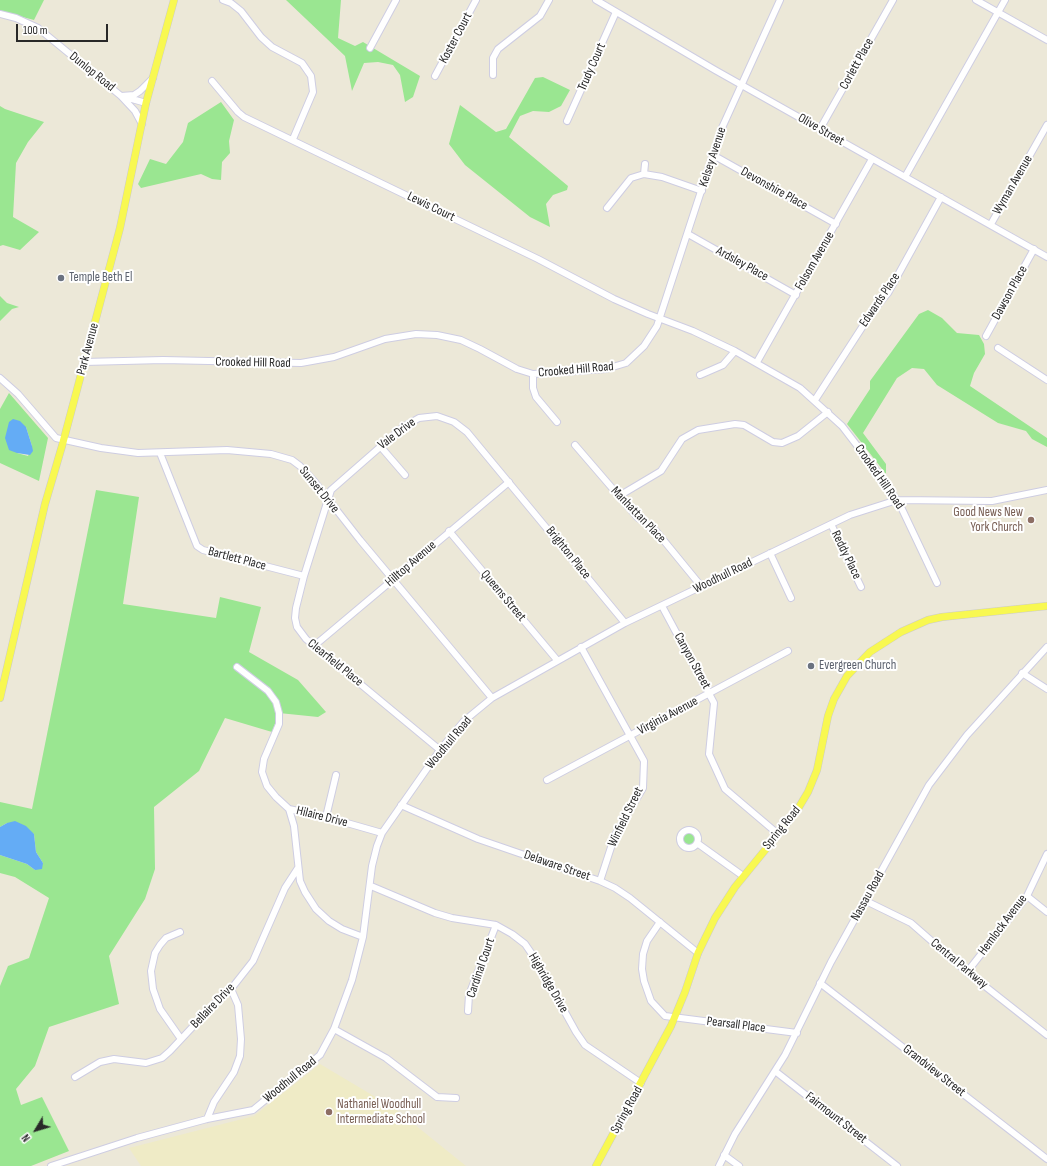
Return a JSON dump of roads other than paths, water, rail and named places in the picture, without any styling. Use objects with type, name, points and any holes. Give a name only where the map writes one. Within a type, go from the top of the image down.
[{"type":"main road","name":"Park Avenue","points":[[0,698],[44,504],[64,440],[120,228],[146,103],[174,0]]},
{"type":"main road","name":"Spring Road","points":[[596,1166],[675,1018],[698,953],[726,899],[796,812],[808,792],[817,770],[828,716],[840,688],[857,664],[870,652],[901,632],[928,620],[942,617],[1047,606]]},
{"type":"street","points":[[223,0],[231,3],[242,11],[261,36],[272,46],[302,63],[312,76],[313,92],[293,139]]},
{"type":"street","points":[[370,48],[396,0]]},
{"type":"street","name":"Koster Court","points":[[435,76],[476,0]]},
{"type":"street","points":[[493,75],[493,58],[498,49],[540,16],[549,0]]},
{"type":"street","name":"Olive Street","points":[[596,0],[872,159],[1047,257]]},
{"type":"street","name":"Kelsey Avenue","points":[[660,318],[721,130],[780,0]]},
{"type":"street","name":"Corlett Place","points":[[820,129],[893,0]]},
{"type":"street","points":[[976,0],[1047,40]]},
{"type":"street","points":[[905,177],[1005,0]]},
{"type":"street","name":"Trudy Court","points":[[567,121],[616,12]]},
{"type":"street","name":"Dunlop Road","points":[[0,14],[16,18],[38,28],[121,96],[135,111],[142,124]]},
{"type":"street","name":"Dunlop Road","points":[[121,96],[134,95],[154,78]]},
{"type":"street","name":"Lewis Court","points":[[212,81],[238,112],[244,116],[538,259],[614,299],[660,318]]},
{"type":"street","name":"Dunlop Road","points":[[121,96],[146,103]]},
{"type":"street","name":"Wyman Avenue","points":[[990,224],[1047,125]]},
{"type":"street","name":"Devonshire Place","points":[[713,155],[836,224]]},
{"type":"street","name":"Folsom Avenue","points":[[757,362],[872,159]]},
{"type":"street","points":[[644,174],[645,164]]},
{"type":"street","points":[[607,208],[631,178],[644,174],[662,177],[702,191]]},
{"type":"street","name":"Edwards Place","points":[[815,400],[872,312],[888,293],[941,197]]},
{"type":"street","name":"Ardsley Place","points":[[688,234],[796,295]]},
{"type":"street","name":"Dawson Place","points":[[986,336],[1034,249]]},
{"type":"street","name":"Crooked Hill Road","points":[[84,362],[163,360],[301,363],[334,357],[385,338],[416,334],[436,335],[461,340],[480,348],[517,369],[533,374],[591,371],[626,363],[644,346],[660,318],[693,331],[757,362],[800,388],[828,412],[863,453],[897,500],[937,583]]},
{"type":"street","points":[[998,348],[1047,380]]},
{"type":"street","points":[[700,374],[723,365],[735,351]]},
{"type":"street","points":[[533,374],[532,388],[536,397],[557,422]]},
{"type":"street","points":[[0,378],[18,394],[56,438],[64,440]]},
{"type":"street","points":[[619,496],[661,471],[679,442],[698,430],[734,424],[744,425],[773,442],[782,443],[798,436],[828,412]]},
{"type":"street","name":"Vale Drive","points":[[328,500],[331,490],[403,427],[419,418],[437,416],[454,422],[467,432],[509,482]]},
{"type":"street","name":"Sunset Drive","points":[[64,440],[101,448],[138,453],[227,450],[283,457],[292,460],[300,466],[492,698]]},
{"type":"street","name":"Manhattan Place","points":[[575,444],[637,517],[656,531],[701,586]]},
{"type":"street","points":[[380,446],[405,475]]},
{"type":"street","name":"Bartlett Place","points":[[160,453],[197,546],[204,550],[304,576]]},
{"type":"street","name":"Hilltop Avenue","points":[[314,646],[509,482]]},
{"type":"street","name":"Brighton Place","points":[[509,482],[625,624]]},
{"type":"street","name":"Woodhull Road","points":[[51,1166],[137,1138],[207,1119],[253,1110],[320,1055],[334,1029],[352,980],[364,937],[366,909],[371,886],[372,866],[382,833],[440,750],[464,721],[492,698],[557,660],[625,624],[850,515],[897,500],[992,501],[1047,490]]},
{"type":"street","name":"Clearfield Place","points":[[328,500],[304,576],[296,608],[295,618],[297,627],[301,634],[314,646],[440,750]]},
{"type":"street","name":"Reddy Place","points":[[831,524],[861,587]]},
{"type":"street","name":"Queens Street","points":[[449,531],[557,660]]},
{"type":"street","points":[[770,553],[791,598]]},
{"type":"street","name":"Canyon Street","points":[[662,606],[714,702],[709,754],[725,789],[778,834]]},
{"type":"street","name":"Winfield Street","points":[[581,647],[644,762],[643,788],[615,835],[600,880]]},
{"type":"street","name":"Nassau Road","points":[[719,1166],[724,1154],[797,1033],[820,983],[938,771],[957,746],[1047,647]]},
{"type":"street","name":"Virginia Avenue","points":[[547,780],[788,651]]},
{"type":"street","name":"Hilaire Drive","points":[[237,667],[268,691],[276,702],[279,713],[279,724],[264,759],[262,772],[267,786],[289,809],[326,817],[382,833]]},
{"type":"street","points":[[1022,673],[1047,689]]},
{"type":"street","points":[[326,817],[336,776]]},
{"type":"street","name":"Delaware Street","points":[[401,805],[478,839],[600,880],[630,898],[698,953]]},
{"type":"street","points":[[289,809],[294,826],[300,881],[316,909],[329,921],[342,929],[364,937]]},
{"type":"street","points":[[698,843],[743,876]]},
{"type":"street","name":"Hemlock Avenue","points":[[967,972],[1027,896],[1047,854]]},
{"type":"street","name":"Bellaire Drive","points":[[75,1077],[100,1062],[114,1059],[146,1063],[162,1058],[232,989],[253,961],[285,888],[298,868]]},
{"type":"street","name":"Highridge Drive","points":[[371,886],[452,918],[496,925],[512,934],[525,944],[585,1045],[641,1084]]},
{"type":"street","points":[[1027,896],[1047,912]]},
{"type":"street","name":"Central Parkway","points":[[866,901],[911,923],[967,972],[1047,1035]]},
{"type":"street","name":"Pearsall Place","points":[[660,922],[647,941],[643,954],[642,969],[644,981],[651,1001],[664,1016],[797,1033]]},
{"type":"street","name":"Cardinal Court","points":[[468,1011],[469,994],[496,925]]},
{"type":"street","points":[[180,932],[166,938],[160,945],[155,953],[150,971],[153,989],[160,1009],[181,1039]]},
{"type":"street","name":"Grandview Street","points":[[820,983],[1047,1160]]},
{"type":"street","points":[[207,1119],[214,1102],[234,1072],[240,1056],[241,1039],[238,1005],[232,989]]},
{"type":"street","points":[[334,1029],[386,1058],[437,1097],[456,1098]]},
{"type":"street","name":"Fairmount Street","points":[[775,1071],[897,1166]]},
{"type":"street","points":[[724,1154],[738,1166]]},
{"type":"water","points":[[13,419],[20,421],[26,427],[33,451],[30,455],[9,450],[5,438],[9,422]]},
{"type":"water","points":[[15,821],[26,826],[34,834],[36,852],[43,863],[42,869],[35,870],[27,864],[0,855],[0,827]]},
{"type":"place","name":"Temple Beth El","points":[[61,278]]},
{"type":"place","name":"Good News New York Church","points":[[1031,520]]},
{"type":"place","name":"Evergreen Church","points":[[811,666]]},
{"type":"place","name":"Nathaniel Woodhull Intermediate School","points":[[329,1112]]}]
